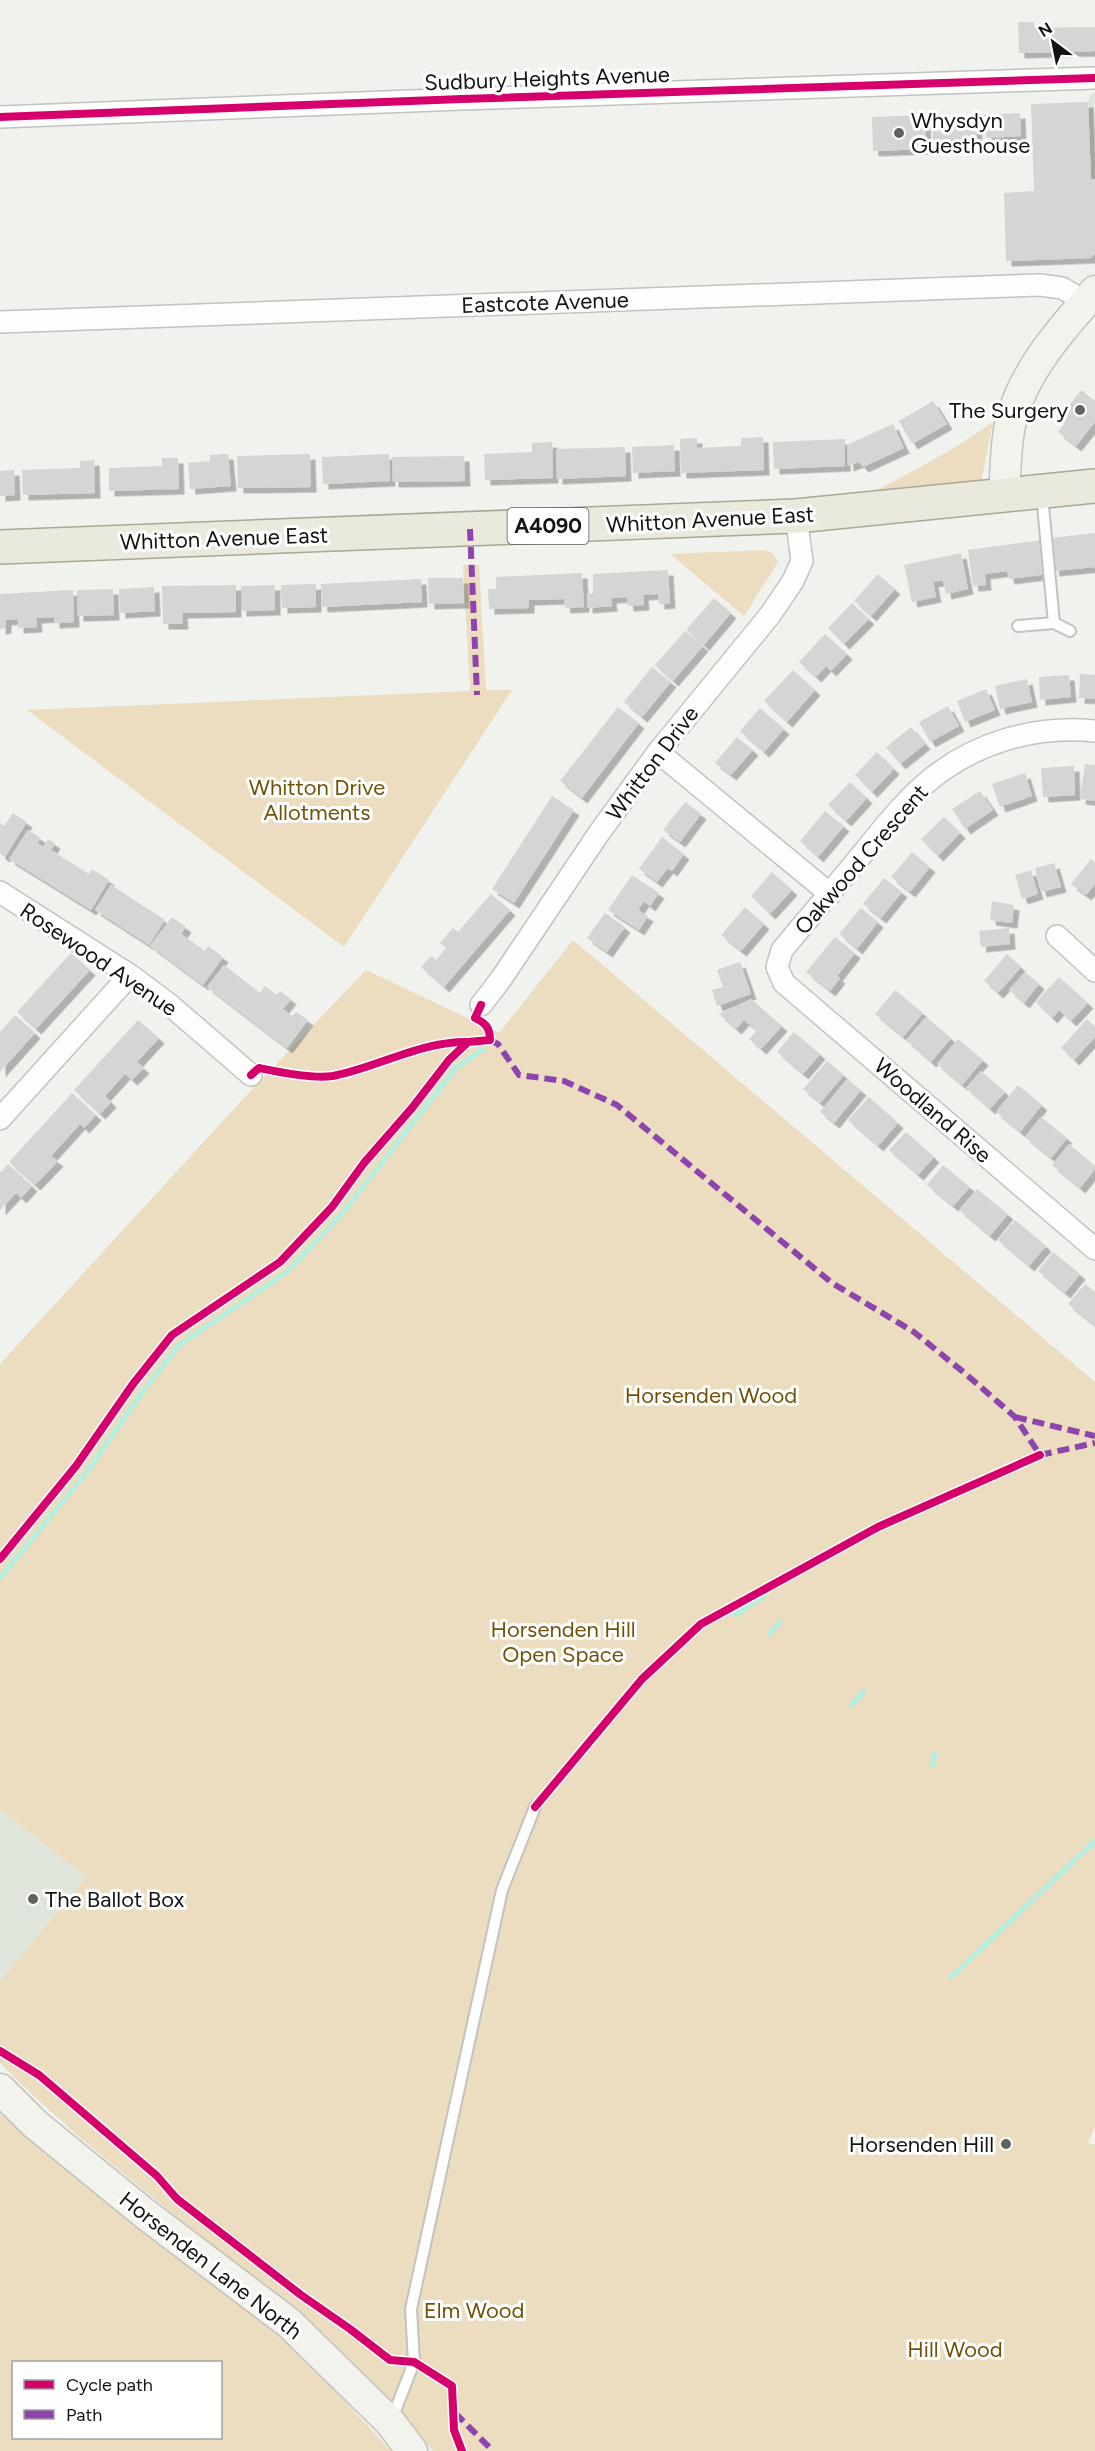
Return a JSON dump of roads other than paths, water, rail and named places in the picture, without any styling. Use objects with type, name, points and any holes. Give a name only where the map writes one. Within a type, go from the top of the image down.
[{"type":"main road","name":"Whitton Avenue East","points":[[0,547],[796,516],[1095,486]]},
{"type":"street","name":"Sudbury Heights Avenue","points":[[0,117],[1095,78]]},
{"type":"street","name":"Eastcote Avenue","points":[[0,322],[1040,285],[1090,296]]},
{"type":"street","points":[[1004,494],[1011,421],[1025,385],[1054,339],[1090,296]]},
{"type":"street","name":"Whitton Drive","points":[[481,1005],[599,833],[658,752],[770,615],[793,582],[801,561],[796,516]]},
{"type":"street","name":"Oakwood Crescent","points":[[777,967],[782,950],[893,816],[925,784],[957,760],[990,744],[1024,734],[1058,730],[1095,731]]},
{"type":"street","points":[[658,752],[830,894]]},
{"type":"street","name":"Rosewood Avenue","points":[[0,892],[130,975],[170,1005],[251,1075]]},
{"type":"street","points":[[1057,936],[1093,964]]},
{"type":"street","name":"Woodland Rise","points":[[777,967],[784,982],[1095,1249]]},
{"type":"street","points":[[0,1119],[130,975]]},
{"type":"street","name":"Horsenden Lane North","points":[[0,2090],[35,2124],[144,2212],[289,2323],[390,2422],[412,2451]]},
{"type":"lane","points":[[1042,491],[1054,623]]},
{"type":"lane","points":[[1018,626],[1054,623],[1070,631]]},
{"type":"lane","points":[[390,2422],[414,2362],[411,2309],[501,1890],[535,1807]]},
{"type":"waterway","points":[[0,1578],[86,1473],[143,1391],[179,1345],[287,1272],[341,1215],[456,1068],[483,1049]]},
{"type":"waterway","points":[[735,1615],[763,1597]]},
{"type":"waterway","points":[[769,1634],[780,1622]]},
{"type":"waterway","points":[[852,1705],[864,1691]]},
{"type":"waterway","points":[[932,1766],[935,1754]]},
{"type":"waterway","points":[[951,1977],[1095,1841]]},
{"type":"place","name":"Whysdyn Guesthouse","points":[[899,133]]},
{"type":"place","name":"The Surgery","points":[[1080,410]]},
{"type":"place","name":"The Ballot Box","points":[[33,1899]]},
{"type":"place","name":"Horsenden Hill","points":[[1006,2144]]},
{"type":"park label","name":"Whitton Drive Allotments","points":[[317,800]]},
{"type":"park label","name":"Horsenden Wood","points":[[711,1395]]},
{"type":"park label","name":"Horsenden Hill Open Space","points":[[563,1642]]},
{"type":"park label","name":"Elm Wood","points":[[474,2310]]},
{"type":"park label","name":"Hill Wood","points":[[955,2349]]}]
